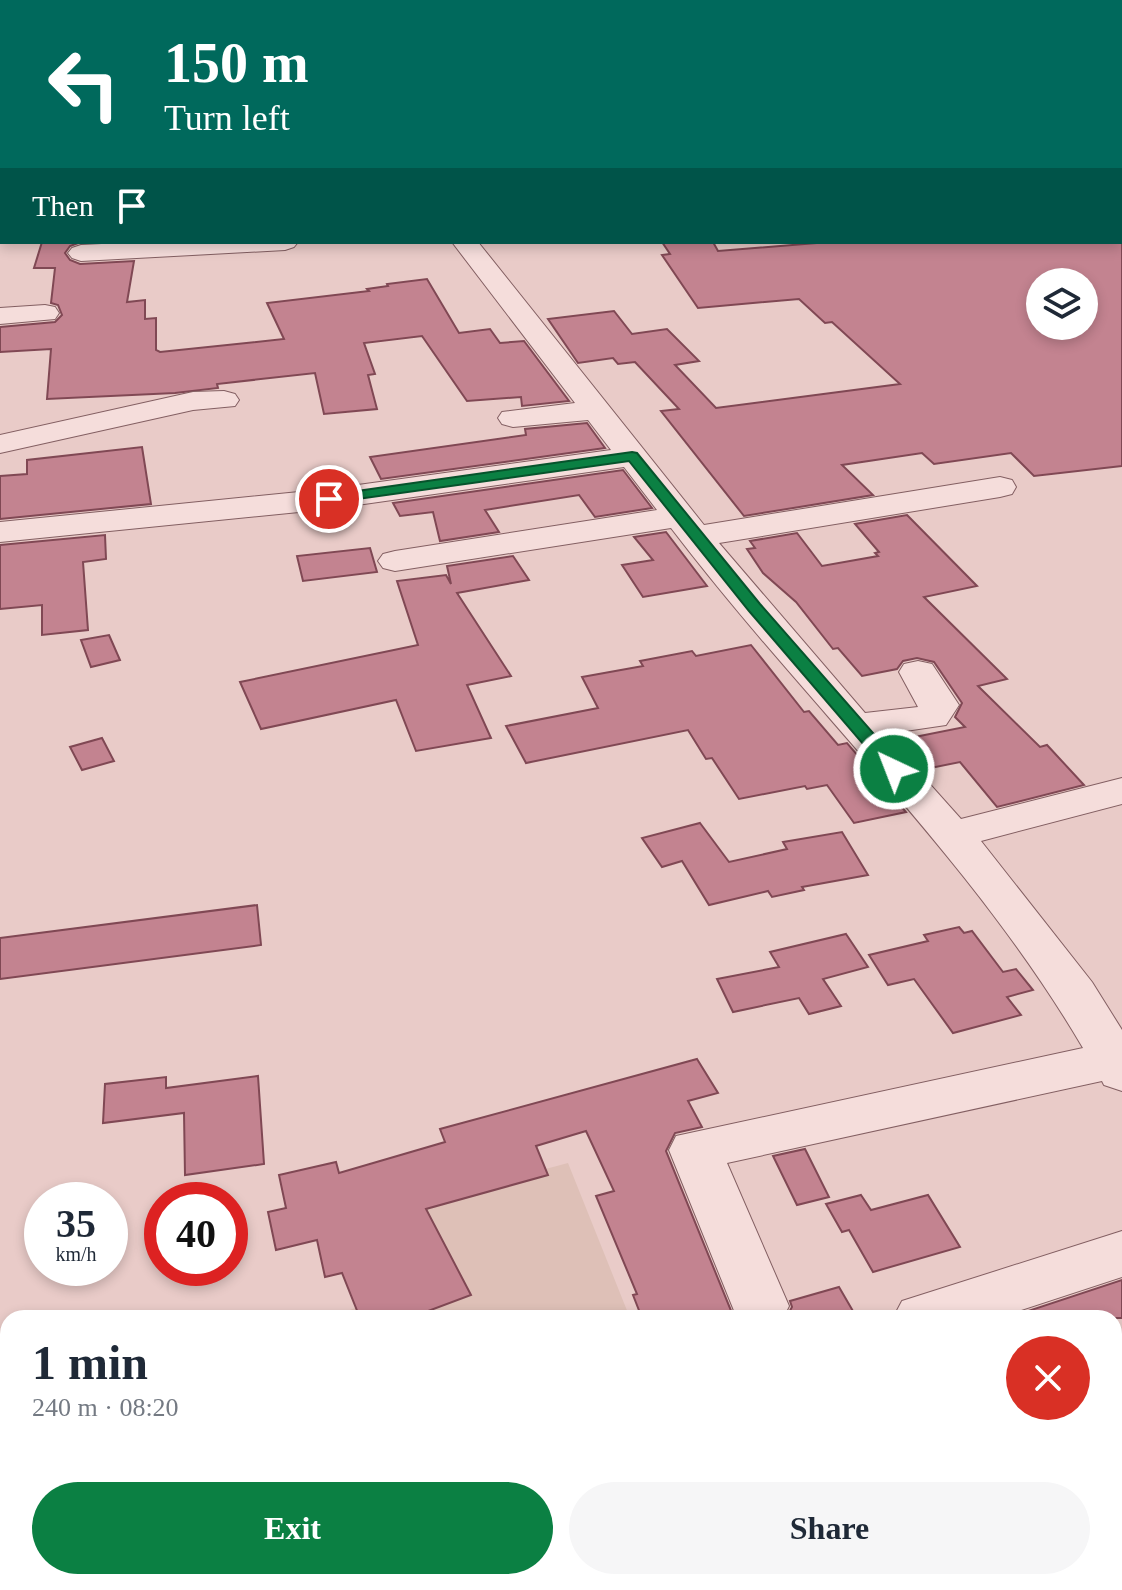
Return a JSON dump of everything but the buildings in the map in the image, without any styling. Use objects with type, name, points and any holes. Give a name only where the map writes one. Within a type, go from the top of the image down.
[{"type":"street","points":[[81,253],[248,244]]},
{"type":"street","points":[[467,244],[688,527],[855,726],[954,834],[1075,994],[1118,1066],[695,1150],[760,1306]]},
{"type":"street","points":[[0,316],[45,313]]},
{"type":"street","points":[[0,444],[184,402],[224,400]]},
{"type":"street","points":[[513,418],[596,410]]},
{"type":"street","points":[[0,532],[329,499],[632,456]]},
{"type":"street","points":[[395,561],[1000,487]]},
{"type":"street","points":[[855,726],[932,717],[939,705],[918,672]]},
{"type":"street","points":[[954,834],[1122,791]]},
{"type":"street","points":[[947,1310],[1122,1254]]},
{"type":"shaded area","points":[[568,1163],[627,1310],[350,1310],[416,1283],[388,1211]]},
{"type":"route","points":[[329,499],[632,456],[754,608],[894,769]]}]
